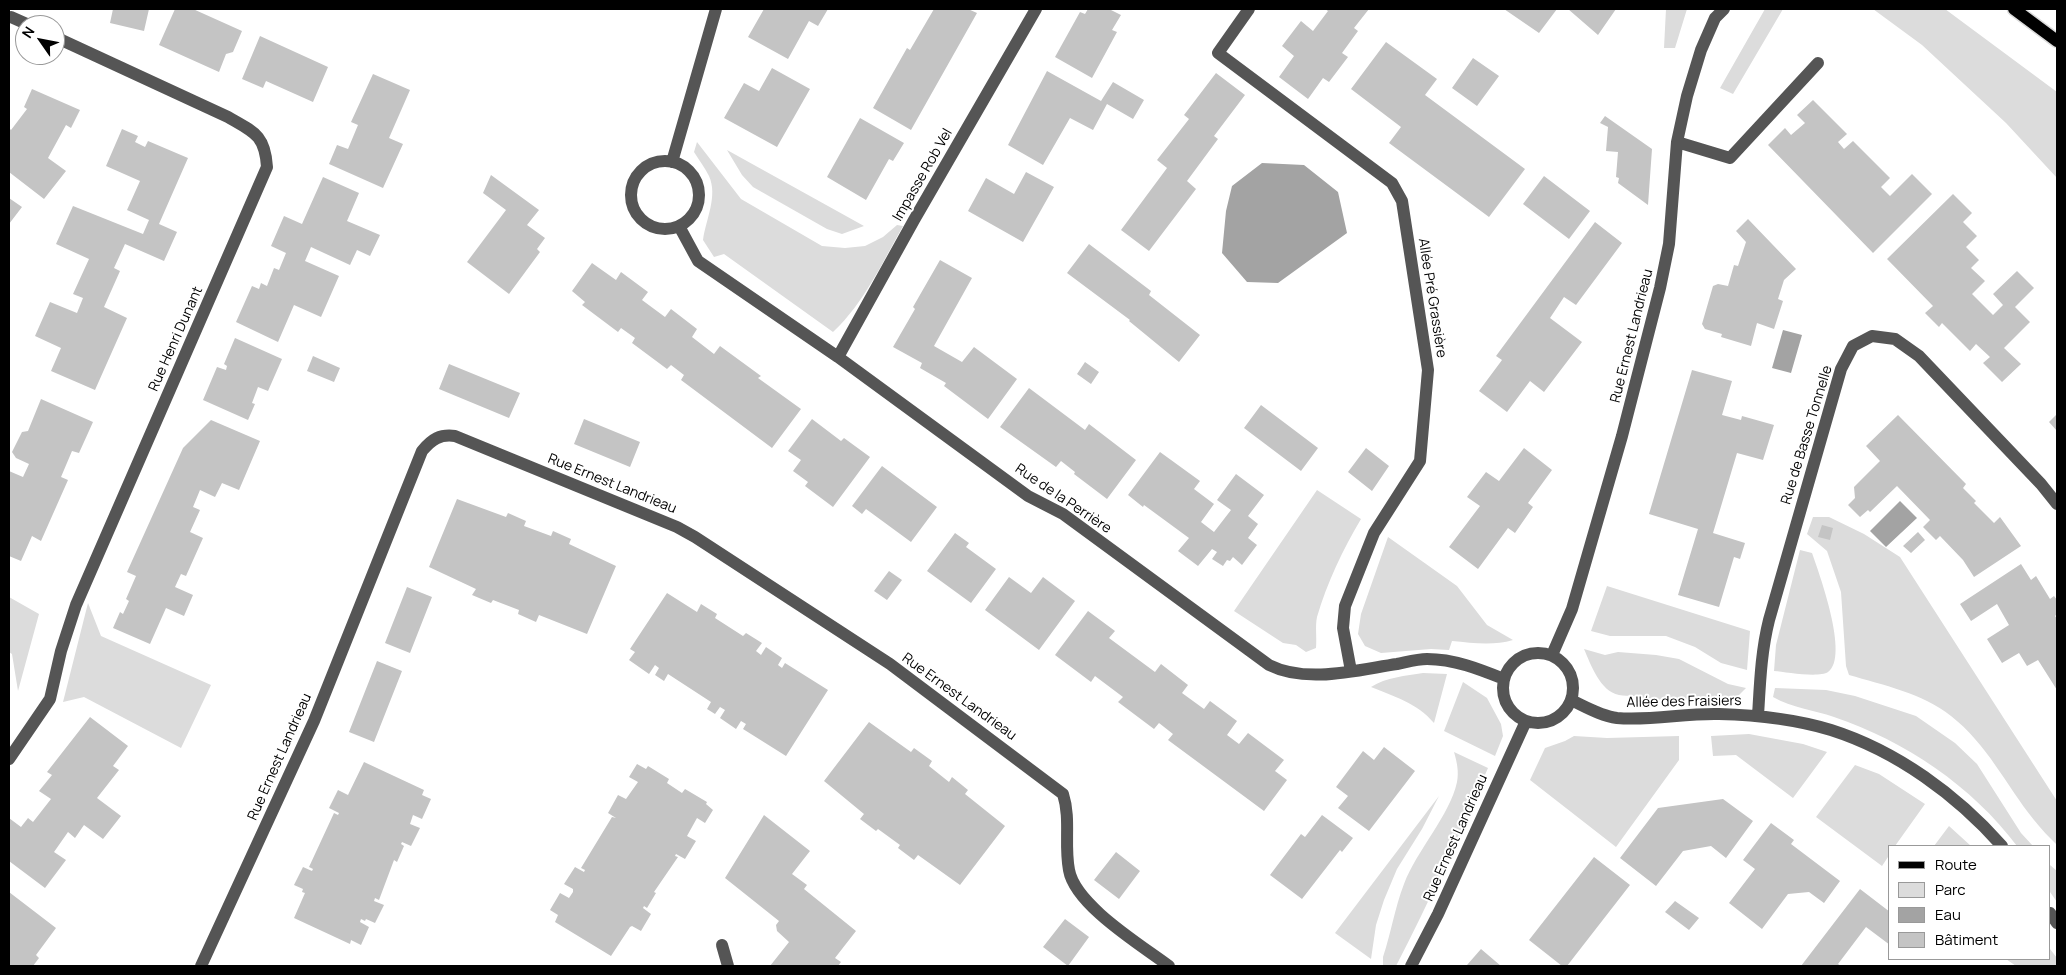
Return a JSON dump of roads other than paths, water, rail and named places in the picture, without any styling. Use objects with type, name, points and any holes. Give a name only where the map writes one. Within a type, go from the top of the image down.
[{"type":"main road","points":[[2014,9],[2057,41]]},
{"type":"street","points":[[672,162],[716,9]]},
{"type":"street","name":"Impasse Rob Vel","points":[[838,357],[914,220],[1036,9]]},
{"type":"street","name":"Allée Pré Grassière","points":[[1249,9],[1218,53],[1392,183],[1402,201],[1405,220],[1428,370],[1420,461],[1376,528],[1345,606],[1343,628],[1351,671]]},
{"type":"street","name":"Rue Ernest Landrieau","points":[[1552,656],[1575,600],[1622,436],[1660,288],[1669,244],[1677,142],[1695,66],[1718,12]]},
{"type":"street","name":"Rue Henri Dunant","points":[[9,759],[50,699],[61,651],[76,605],[267,167],[266,148],[253,131],[228,117],[65,42]]},
{"type":"street","points":[[1677,142],[1730,158],[1818,63]]},
{"type":"street","points":[[672,162],[682,166],[690,173],[696,182],[698,192],[695,212],[680,226],[662,229],[646,224],[637,216],[632,205],[631,194],[634,182],[640,172],[650,165],[672,162]]},
{"type":"street","name":"Rue de la Perrière","points":[[680,226],[698,261],[838,357],[1028,496],[1063,514],[1269,665],[1280,670],[1311,674],[1351,671],[1424,659],[1441,659],[1460,663],[1504,679]]},
{"type":"street","name":"Rue de Basse Tonnelle","points":[[1758,716],[1764,639],[1841,369],[1853,346],[1872,336],[1895,339],[1919,356],[2042,484],[2057,504]]},
{"type":"street","name":"Rue Ernest Landrieau","points":[[201,966],[314,721],[422,451],[436,437],[446,435],[455,436],[683,530],[906,676],[1063,794],[1068,820],[1069,871],[1078,889],[1089,905],[1169,966]]},
{"type":"street","points":[[1536,653],[1552,656],[1563,664],[1570,673],[1573,684],[1572,700],[1564,713],[1552,720],[1538,723],[1526,721],[1512,711],[1506,702],[1503,692],[1504,679],[1511,667],[1521,658],[1536,653]]},
{"type":"street","name":"Allée des Fraisiers","points":[[1572,700],[1598,713],[1616,718],[1718,714],[1758,716],[1790,720],[1832,731],[1881,751],[1921,775],[1954,799],[1986,828],[2001,845]]},
{"type":"street","name":"Rue Ernest Landrieau","points":[[1411,966],[1438,914],[1526,721]]},
{"type":"street","points":[[722,945],[728,966]]},
{"type":"water","points":[[1262,163],[1304,165],[1338,192],[1347,233],[1278,283],[1247,282],[1222,253],[1226,211],[1232,186]]},
{"type":"water","points":[[1783,330],[1802,335],[1791,373],[1772,368]]},
{"type":"water","points":[[1900,501],[1917,518],[1886,547],[1870,531]]}]
